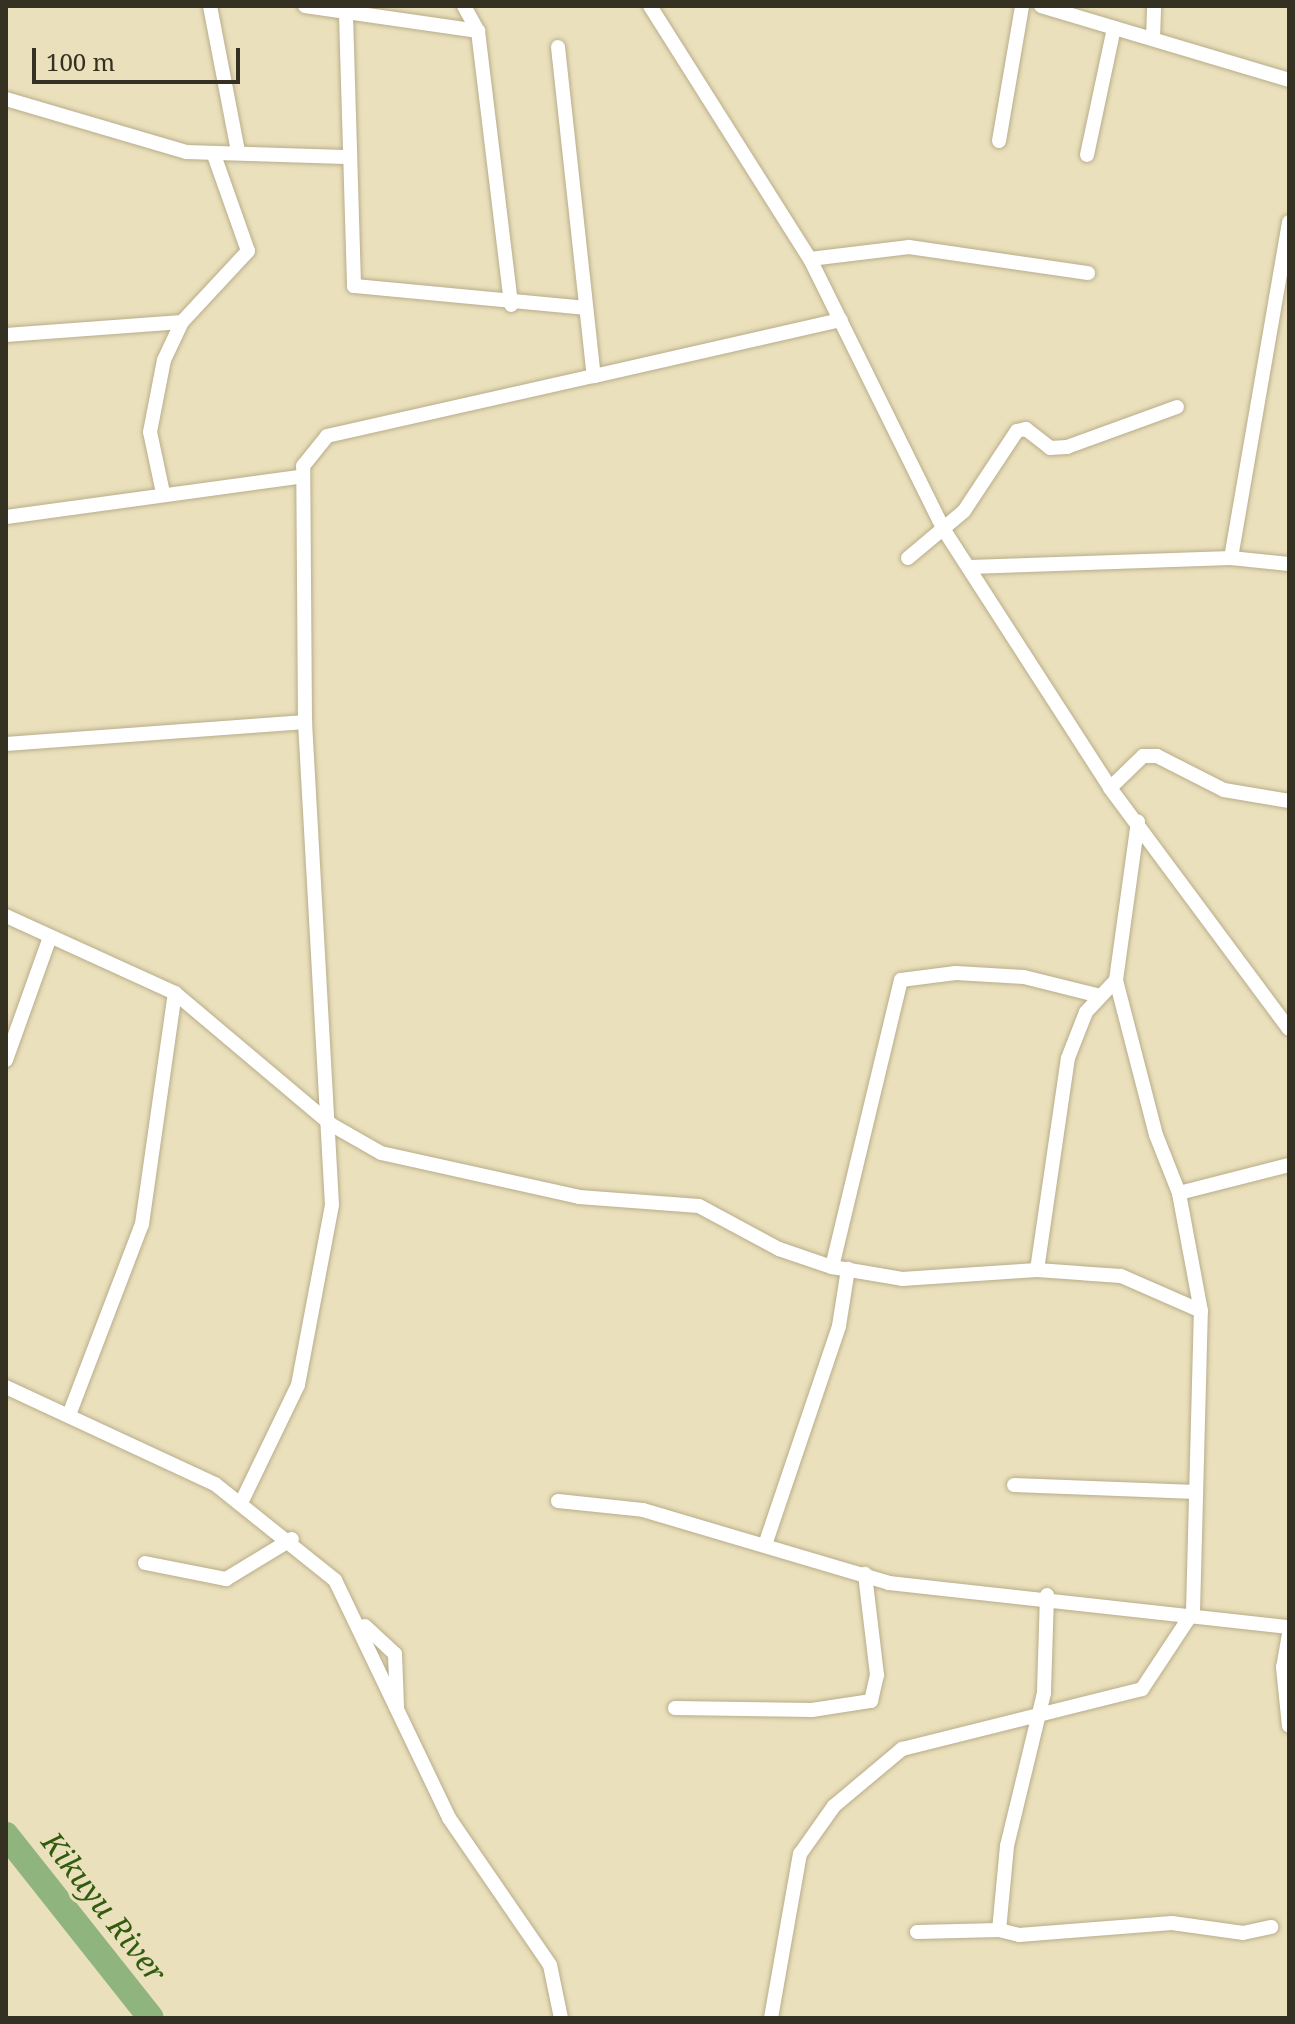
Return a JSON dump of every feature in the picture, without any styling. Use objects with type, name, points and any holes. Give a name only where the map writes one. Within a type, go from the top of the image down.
[{"type":"street","points":[[210,6],[238,152]]},
{"type":"street","points":[[307,6],[346,15],[478,31]]},
{"type":"street","points":[[464,6],[478,31],[511,305]]},
{"type":"street","points":[[650,6],[810,259],[944,530],[1110,788],[1289,1029]]},
{"type":"street","points":[[999,141],[1022,6]]},
{"type":"street","points":[[1041,6],[1289,80]]},
{"type":"street","points":[[1153,39],[1154,6]]},
{"type":"street","points":[[346,15],[345,157],[354,286],[511,305],[585,308]]},
{"type":"street","points":[[1087,155],[1114,28]]},
{"type":"street","points":[[558,47],[594,376]]},
{"type":"street","points":[[6,99],[142,143],[214,155],[238,152],[345,157]]},
{"type":"street","points":[[163,493],[152,398],[182,322],[248,251],[214,155]]},
{"type":"street","points":[[1231,558],[1289,222]]},
{"type":"street","points":[[810,259],[909,247],[1088,273]]},
{"type":"street","points":[[241,1503],[298,1385],[332,1205],[332,1125],[305,722],[299,477],[314,444],[327,436],[841,320]]},
{"type":"street","points":[[6,335],[182,322]]},
{"type":"street","points":[[908,558],[944,530],[1017,431],[1026,429],[1050,448],[1067,447],[1177,407]]},
{"type":"street","points":[[6,517],[163,493],[299,477]]},
{"type":"street","points":[[970,567],[1231,558],[1289,564]]},
{"type":"street","points":[[6,744],[305,722]]},
{"type":"street","points":[[1110,788],[1143,756],[1157,756],[1224,790],[1289,801]]},
{"type":"street","points":[[771,2018],[800,1854],[834,1806],[902,1749],[1040,1709],[1142,1689],[1193,1612],[1201,1311],[1179,1193],[1156,1135],[1116,980],[1138,822]]},
{"type":"street","points":[[6,916],[175,993],[332,1125],[381,1153],[579,1197],[699,1206],[779,1249],[832,1267],[902,1279],[1037,1270],[1121,1276],[1201,1311]]},
{"type":"street","points":[[6,1060],[50,937]]},
{"type":"street","points":[[832,1267],[901,980],[956,973],[1024,977],[1100,996]]},
{"type":"street","points":[[1037,1270],[1068,1058],[1100,996],[1116,980]]},
{"type":"street","points":[[69,1415],[142,1224],[175,993]]},
{"type":"street","points":[[1179,1193],[1289,1165]]},
{"type":"street","points":[[766,1542],[839,1326],[848,1269]]},
{"type":"street","points":[[6,1387],[69,1415],[241,1503],[292,1539],[335,1580],[359,1620],[396,1711],[449,1818],[550,1965],[561,2018]]},
{"type":"street","points":[[1014,1485],[1196,1492]]},
{"type":"street","points":[[558,1501],[643,1510],[766,1542],[908,1586],[1047,1595],[1289,1627]]},
{"type":"street","points":[[145,1563],[226,1579],[292,1539]]},
{"type":"street","points":[[675,1708],[812,1710],[871,1701],[877,1675],[865,1574]]},
{"type":"street","points":[[999,1930],[1004,1862],[1040,1709],[1047,1595]]},
{"type":"street","points":[[1289,1634],[1283,1667],[1289,1726]]},
{"type":"street","points":[[917,1932],[999,1930],[1019,1935],[1172,1923],[1243,1933],[1271,1927]]},
{"type":"waterway","name":"Kikuyu River","points":[[6,1835],[151,2018]]}]
